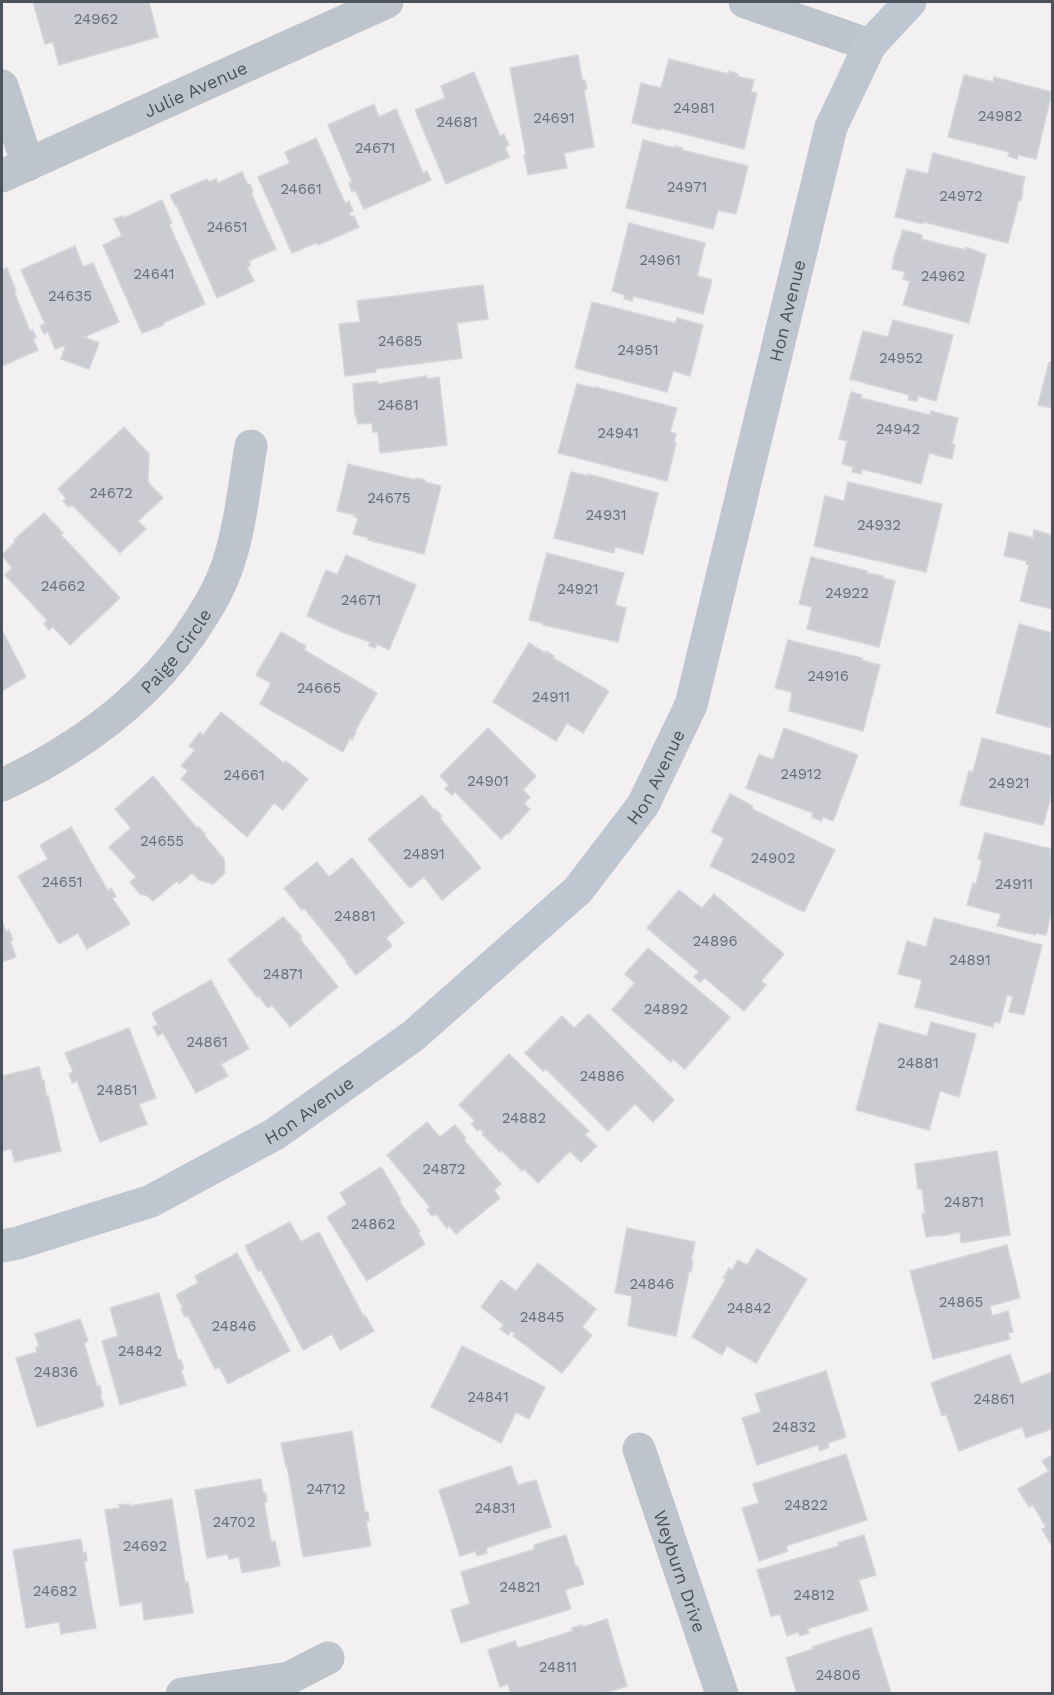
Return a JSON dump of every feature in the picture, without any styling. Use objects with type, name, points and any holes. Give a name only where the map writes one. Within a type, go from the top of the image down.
[{"type":"street","name":"Julie Avenue","points":[[15,170],[387,2]]},
{"type":"street","points":[[745,2],[870,45]]},
{"type":"street","name":"Hon Avenue","points":[[2,1246],[151,1201],[275,1134],[413,1035],[578,890],[643,805],[691,705],[831,127],[870,45],[910,2]]},
{"type":"street","points":[[2,86],[15,170]]},
{"type":"street","name":"Paige Circle","points":[[2,785],[30,772],[76,745],[117,714],[155,680],[188,641],[215,595],[234,547],[251,446]]},
{"type":"street","name":"Weyburn Drive","points":[[639,1449],[722,1694]]},
{"type":"street","points":[[182,1694],[289,1678],[328,1658]]},
{"type":"building","points":[[33,2],[149,2],[158,37],[59,65],[53,42],[45,44]]},
{"type":"building","points":[[578,55],[582,80],[585,80],[587,89],[584,90],[594,147],[564,153],[567,168],[528,175],[510,68]]},
{"type":"building","points":[[669,59],[728,74],[729,71],[738,74],[737,76],[754,80],[751,92],[757,93],[744,149],[632,123],[641,83],[661,88]]},
{"type":"building","points":[[474,72],[500,136],[504,134],[509,145],[505,147],[509,157],[446,184],[415,110],[445,98],[441,86]]},
{"type":"building","points":[[964,75],[993,82],[994,77],[1052,92],[1036,159],[1018,155],[1017,159],[1008,156],[1009,152],[948,137]]},
{"type":"building","points":[[374,104],[379,117],[396,109],[423,173],[427,171],[431,180],[364,209],[355,190],[352,192],[349,183],[352,182],[328,125]]},
{"type":"building","points":[[316,138],[345,203],[349,201],[353,211],[349,213],[351,217],[354,216],[359,227],[318,245],[316,243],[292,253],[258,177],[290,163],[285,152]]},
{"type":"building","points":[[643,140],[675,148],[675,146],[683,148],[682,150],[748,166],[736,214],[718,210],[713,229],[626,208]]},
{"type":"building","points":[[933,153],[1025,177],[1021,201],[1019,200],[1008,243],[895,217],[907,169],[928,174]]},
{"type":"building","points":[[242,172],[248,185],[250,184],[253,192],[251,193],[276,249],[249,261],[250,266],[247,267],[254,281],[217,298],[170,195],[207,179],[209,182],[216,179],[218,183]]},
{"type":"building","points":[[162,200],[172,223],[169,224],[205,304],[163,323],[164,325],[142,333],[103,245],[122,236],[114,219],[123,216],[124,218]]},
{"type":"building","points":[[629,223],[705,243],[697,276],[712,280],[703,314],[633,296],[632,301],[624,299],[625,295],[612,291]]},
{"type":"building","points":[[903,230],[922,235],[921,239],[965,250],[966,247],[986,255],[969,323],[903,305],[910,281],[903,279],[905,272],[892,269]]},
{"type":"building","points":[[75,246],[83,267],[93,263],[119,322],[84,337],[99,343],[89,369],[61,359],[66,345],[55,349],[48,332],[44,334],[40,326],[45,324],[21,270]]},
{"type":"building","points":[[7,268],[30,331],[33,330],[36,338],[33,339],[38,350],[2,366],[2,270]]},
{"type":"building","points":[[483,285],[488,319],[457,323],[462,358],[376,369],[376,372],[345,376],[339,324],[360,322],[357,301]]},
{"type":"building","points":[[592,302],[675,323],[677,318],[703,325],[690,376],[673,371],[667,392],[575,368]]},
{"type":"building","points":[[893,320],[953,335],[936,401],[918,396],[917,401],[908,400],[909,395],[850,379],[863,331],[888,337]]},
{"type":"building","points":[[1049,362],[1052,363],[1052,408],[1038,405]]},
{"type":"building","points":[[427,376],[427,379],[439,377],[447,445],[380,453],[378,432],[373,432],[372,423],[358,424],[355,416],[353,384],[377,381],[378,384]]},
{"type":"building","points":[[577,384],[677,408],[670,432],[676,434],[674,442],[676,443],[667,481],[558,453]]},
{"type":"building","points":[[851,392],[862,395],[861,398],[930,415],[931,411],[958,418],[952,444],[955,445],[952,459],[929,453],[921,484],[862,469],[861,474],[852,472],[853,467],[842,464],[847,441],[839,439]]},
{"type":"building","points":[[124,427],[149,454],[148,482],[163,498],[138,521],[146,529],[120,553],[72,505],[69,507],[63,501],[66,498],[58,489]]},
{"type":"building","points":[[348,464],[416,480],[416,478],[425,480],[425,482],[441,486],[424,554],[353,534],[358,518],[354,517],[355,515],[337,511]]},
{"type":"building","points":[[571,472],[588,476],[588,474],[658,493],[643,554],[615,547],[614,553],[554,538]]},
{"type":"building","points":[[848,482],[942,504],[926,572],[814,546],[825,496],[844,501]]},
{"type":"building","points":[[44,513],[63,533],[61,535],[120,598],[70,645],[53,627],[49,630],[44,624],[47,620],[5,575],[12,568],[2,555],[15,542],[14,540]]},
{"type":"building","points":[[1034,530],[1052,535],[1052,609],[1020,601],[1029,565],[1026,564],[1027,561],[1004,556],[1009,532],[1033,538]]},
{"type":"building","points":[[547,553],[624,573],[615,605],[626,608],[618,642],[529,620]]},
{"type":"building","points":[[346,555],[416,585],[389,650],[377,644],[375,648],[369,646],[370,642],[307,616],[326,570],[337,575]]},
{"type":"building","points":[[811,557],[867,571],[866,573],[895,581],[879,647],[807,629],[812,607],[799,604]]},
{"type":"building","points":[[1019,624],[1052,633],[1052,728],[996,713]]},
{"type":"building","points":[[2,630],[26,677],[2,691]]},
{"type":"building","points":[[281,632],[306,646],[304,650],[377,693],[352,740],[350,738],[343,752],[260,704],[271,683],[256,675]]},
{"type":"building","points":[[788,640],[862,658],[861,660],[880,665],[863,731],[789,711],[792,692],[775,688]]},
{"type":"building","points":[[529,643],[545,653],[546,651],[554,656],[553,658],[609,691],[583,733],[567,723],[556,741],[493,702]]},
{"type":"building","points":[[221,712],[284,763],[286,761],[308,779],[283,810],[274,803],[247,837],[181,779],[188,771],[181,766],[195,750],[189,746],[200,732],[203,735]]},
{"type":"building","points":[[488,728],[536,776],[523,790],[530,797],[524,804],[530,809],[501,839],[455,792],[452,795],[445,789],[449,785],[440,776]]},
{"type":"building","points":[[784,728],[858,755],[833,821],[823,817],[821,821],[812,817],[813,813],[746,788],[759,754],[773,760]]},
{"type":"building","points":[[982,738],[1052,756],[1052,794],[1043,825],[960,805],[969,771],[973,772]]},
{"type":"building","points":[[153,776],[197,828],[199,827],[205,834],[224,859],[225,873],[213,884],[199,880],[192,873],[179,884],[177,881],[153,901],[148,896],[140,894],[130,882],[136,877],[109,847],[131,828],[115,809]]},
{"type":"building","points":[[730,794],[753,806],[752,809],[835,850],[804,912],[710,866],[724,838],[711,832]]},
{"type":"building","points":[[422,795],[442,816],[440,818],[481,868],[442,900],[424,877],[410,888],[368,839]]},
{"type":"building","points":[[71,827],[108,891],[111,888],[116,897],[112,898],[130,924],[87,949],[78,933],[59,944],[18,876],[48,859],[40,845]]},
{"type":"building","points":[[985,833],[1052,849],[1052,909],[1046,935],[1036,933],[1035,935],[997,926],[1001,914],[967,905],[973,883],[976,884],[982,860],[978,859]]},
{"type":"building","points":[[352,858],[404,923],[386,938],[392,946],[356,975],[304,908],[302,910],[284,888],[317,862],[329,877]]},
{"type":"building","points":[[679,890],[702,908],[714,894],[784,954],[761,981],[766,985],[744,1011],[705,978],[700,982],[694,977],[699,972],[647,928]]},
{"type":"building","points":[[283,917],[302,937],[300,939],[338,987],[290,1027],[272,1005],[268,1008],[259,996],[257,997],[228,960]]},
{"type":"building","points":[[934,918],[1042,945],[1024,1015],[1009,1012],[1013,997],[1007,995],[1000,1023],[994,1022],[993,1027],[915,1007],[922,980],[898,974],[907,941],[926,947]]},
{"type":"building","points":[[2,920],[6,932],[9,930],[13,940],[10,941],[16,957],[2,962]]},
{"type":"building","points":[[648,948],[730,1017],[685,1069],[673,1059],[671,1062],[612,1010],[635,983],[625,974]]},
{"type":"building","points":[[211,980],[249,1049],[221,1064],[228,1076],[196,1093],[163,1033],[158,1036],[153,1027],[158,1025],[152,1013]]},
{"type":"building","points":[[589,1014],[674,1100],[653,1122],[635,1104],[608,1131],[546,1069],[543,1071],[525,1053],[562,1016],[574,1028]]},
{"type":"building","points":[[931,1022],[976,1034],[959,1097],[940,1091],[929,1130],[856,1110],[879,1023],[927,1036]]},
{"type":"building","points":[[129,1028],[156,1098],[139,1104],[147,1124],[100,1142],[77,1081],[72,1083],[69,1074],[73,1072],[65,1053]]},
{"type":"building","points":[[509,1054],[589,1131],[585,1135],[597,1146],[581,1162],[570,1151],[538,1183],[501,1150],[500,1152],[480,1129],[478,1131],[471,1124],[475,1121],[459,1105]]},
{"type":"building","points":[[39,1067],[61,1151],[15,1162],[11,1149],[2,1151],[2,1076]]},
{"type":"building","points":[[427,1122],[440,1137],[455,1125],[466,1138],[464,1140],[501,1184],[494,1190],[500,1198],[456,1234],[449,1226],[447,1228],[436,1214],[432,1216],[427,1210],[430,1207],[387,1155]]},
{"type":"building","points":[[997,1151],[1010,1235],[961,1243],[960,1232],[926,1237],[922,1214],[925,1214],[922,1189],[918,1189],[915,1164]]},
{"type":"building","points":[[381,1167],[401,1200],[399,1201],[420,1231],[418,1233],[425,1244],[367,1281],[327,1217],[347,1204],[340,1193]]},
{"type":"building","points":[[290,1222],[301,1242],[319,1232],[364,1317],[365,1315],[374,1331],[340,1350],[332,1334],[303,1350],[261,1270],[258,1271],[245,1246]]},
{"type":"building","points":[[627,1228],[695,1242],[691,1272],[689,1271],[676,1336],[628,1326],[632,1296],[615,1293]]},
{"type":"building","points":[[1007,1245],[1020,1298],[990,1306],[992,1316],[1008,1311],[1013,1332],[1008,1333],[1010,1339],[933,1359],[910,1271]]},
{"type":"building","points":[[757,1249],[807,1279],[756,1363],[727,1346],[722,1355],[692,1337],[726,1279],[723,1278],[729,1268],[732,1270],[738,1260],[747,1265]]},
{"type":"building","points":[[237,1253],[290,1351],[228,1384],[219,1367],[215,1369],[188,1316],[185,1317],[176,1295],[198,1283],[195,1276]]},
{"type":"building","points":[[538,1263],[596,1309],[582,1327],[592,1335],[562,1373],[513,1336],[515,1334],[511,1331],[508,1335],[500,1329],[504,1325],[481,1307],[501,1280],[516,1291]]},
{"type":"building","points":[[159,1293],[178,1360],[181,1360],[184,1369],[181,1370],[186,1385],[120,1405],[102,1341],[118,1336],[110,1308]]},
{"type":"building","points":[[80,1319],[88,1341],[84,1343],[97,1386],[100,1386],[104,1406],[37,1427],[16,1358],[37,1352],[36,1347],[39,1346],[35,1334]]},
{"type":"building","points":[[462,1346],[545,1387],[529,1419],[516,1412],[501,1443],[431,1407]]},
{"type":"building","points":[[1010,1354],[1021,1384],[1052,1372],[1052,1429],[1026,1438],[1022,1427],[959,1451],[946,1414],[942,1416],[931,1383]]},
{"type":"building","points":[[826,1371],[846,1437],[828,1443],[829,1447],[820,1451],[818,1445],[757,1465],[742,1418],[761,1412],[755,1394]]},
{"type":"building","points":[[352,1431],[365,1512],[368,1512],[369,1521],[366,1521],[371,1546],[303,1557],[281,1443]]},
{"type":"building","points":[[846,1454],[867,1520],[786,1546],[788,1551],[759,1561],[742,1508],[759,1503],[753,1484]]},
{"type":"building","points":[[1052,1455],[1052,1546],[1042,1529],[1046,1527],[1033,1505],[1029,1507],[1018,1489],[1049,1471],[1042,1461]]},
{"type":"building","points":[[511,1466],[518,1485],[536,1480],[551,1527],[486,1548],[487,1553],[477,1556],[476,1551],[460,1556],[439,1490]]},
{"type":"building","points":[[261,1479],[263,1493],[266,1493],[267,1502],[264,1502],[271,1542],[275,1541],[280,1566],[242,1573],[239,1557],[229,1559],[228,1554],[207,1558],[195,1490]]},
{"type":"building","points":[[172,1499],[185,1582],[188,1582],[193,1613],[144,1620],[142,1602],[120,1606],[105,1510],[120,1508],[119,1505],[130,1504],[130,1506]]},
{"type":"building","points":[[566,1535],[584,1584],[565,1590],[571,1609],[461,1643],[451,1610],[470,1604],[461,1572],[535,1549],[534,1545]]},
{"type":"building","points":[[864,1535],[876,1575],[859,1580],[868,1610],[807,1629],[809,1633],[800,1636],[798,1632],[787,1636],[780,1614],[771,1616],[757,1570],[839,1546],[838,1543]]},
{"type":"building","points":[[81,1539],[83,1553],[86,1552],[87,1561],[84,1561],[96,1628],[61,1634],[59,1622],[26,1628],[13,1550]]},
{"type":"building","points":[[607,1619],[627,1686],[603,1694],[511,1694],[508,1684],[500,1687],[488,1650],[515,1641],[518,1648],[573,1631],[572,1628]]},
{"type":"building","points":[[871,1628],[891,1693],[797,1694],[786,1658]]}]
